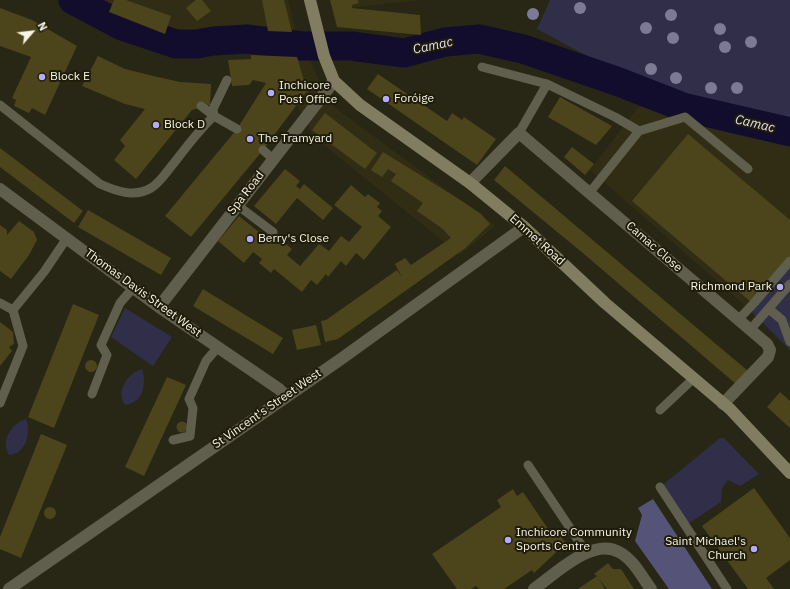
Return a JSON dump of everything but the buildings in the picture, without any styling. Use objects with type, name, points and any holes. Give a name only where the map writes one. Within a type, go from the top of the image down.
[{"type":"main road","name":"Emmet Road","points":[[310,0],[324,56],[334,80],[360,105],[470,183],[524,227],[605,303],[736,416],[790,473]]},
{"type":"street","name":"Spa Road","points":[[159,307],[334,80]]},
{"type":"street","points":[[470,183],[519,133]]},
{"type":"street","name":"Camac Close","points":[[519,133],[767,344],[770,350],[768,357],[723,404]]},
{"type":"street","name":"Thomas Davis Street West","points":[[0,189],[159,307],[279,389],[286,396]]},
{"type":"street","name":"St Vincent's Street West","points":[[9,589],[347,354],[524,227]]},
{"type":"street","points":[[534,589],[586,552],[598,548],[607,548],[619,552],[630,562],[651,589]]},
{"type":"lane","points":[[482,66],[547,84],[615,117],[639,131]]},
{"type":"lane","points":[[214,116],[213,109],[226,80]]},
{"type":"lane","points":[[519,133],[547,84]]},
{"type":"lane","points":[[0,105],[100,184],[119,193],[132,193],[151,188],[164,175],[201,129],[214,116]]},
{"type":"lane","points":[[201,106],[214,116],[237,129]]},
{"type":"lane","points":[[590,192],[639,131],[685,117],[748,169]]},
{"type":"lane","points":[[263,150],[273,159]]},
{"type":"lane","points":[[237,205],[273,232]]},
{"type":"lane","points":[[13,310],[44,272],[67,238]]},
{"type":"lane","points":[[738,320],[754,304],[790,261]]},
{"type":"lane","points":[[750,330],[790,284]]},
{"type":"lane","points":[[92,394],[106,355],[102,345],[120,303],[133,288]]},
{"type":"lane","points":[[0,304],[13,310],[23,346],[0,403]]},
{"type":"lane","points":[[769,309],[782,320],[790,342]]},
{"type":"lane","points":[[173,440],[190,436],[193,408],[190,399],[206,361],[218,347]]},
{"type":"lane","points":[[660,410],[693,378]]},
{"type":"lane","points":[[528,465],[586,552]]},
{"type":"lane","points":[[660,487],[727,589]]},
{"type":"shaded area","points":[[88,0],[288,0],[301,52],[308,55],[329,103],[495,226],[460,255],[313,136],[261,34],[167,36],[107,12]]},
{"type":"shaded area","points":[[330,0],[419,0],[333,10]]},
{"type":"shaded area","points":[[550,0],[790,0],[790,121],[680,94],[606,66],[537,29]]},
{"type":"shaded area","points":[[638,107],[681,109],[790,146],[790,264],[751,311],[590,170]]},
{"type":"shaded area","name":"Richmond Park","points":[[790,264],[790,350],[751,311]]},
{"type":"shaded area","points":[[125,308],[172,337],[153,366],[111,337]]},
{"type":"shaded area","points":[[142,369],[144,386],[140,397],[136,401],[125,405],[121,394],[124,383],[132,374]]},
{"type":"shaded area","points":[[26,419],[28,436],[26,442],[20,450],[9,455],[6,444],[9,433],[16,424]]},
{"type":"shaded area","points":[[720,438],[724,438],[759,474],[740,486],[728,480],[722,488],[721,502],[685,526],[660,487]]},
{"type":"shaded area","points":[[653,499],[712,589],[669,589],[635,541],[642,515],[638,508]]},
{"type":"waterway","name":"Camac","points":[[73,0],[122,26],[176,44],[197,44],[213,41],[247,39],[303,46],[351,46],[404,53],[445,42],[479,39],[523,49],[619,82],[683,107],[790,132]]},
{"type":"place","name":"Block E","points":[[42,77]]},
{"type":"place","name":"Inchicore Post Office","points":[[271,93]]},
{"type":"place","name":"Foróige","points":[[386,99]]},
{"type":"place","name":"Block D","points":[[156,125]]},
{"type":"place","name":"The Tramyard","points":[[250,139]]},
{"type":"place","name":"Berry's Close","points":[[250,239]]},
{"type":"place","name":"Richmond Park","points":[[780,287]]},
{"type":"place","name":"Inchicore Community Sports Centre","points":[[508,540]]},
{"type":"place","name":"Saint Michael's Church","points":[[754,549]]}]
